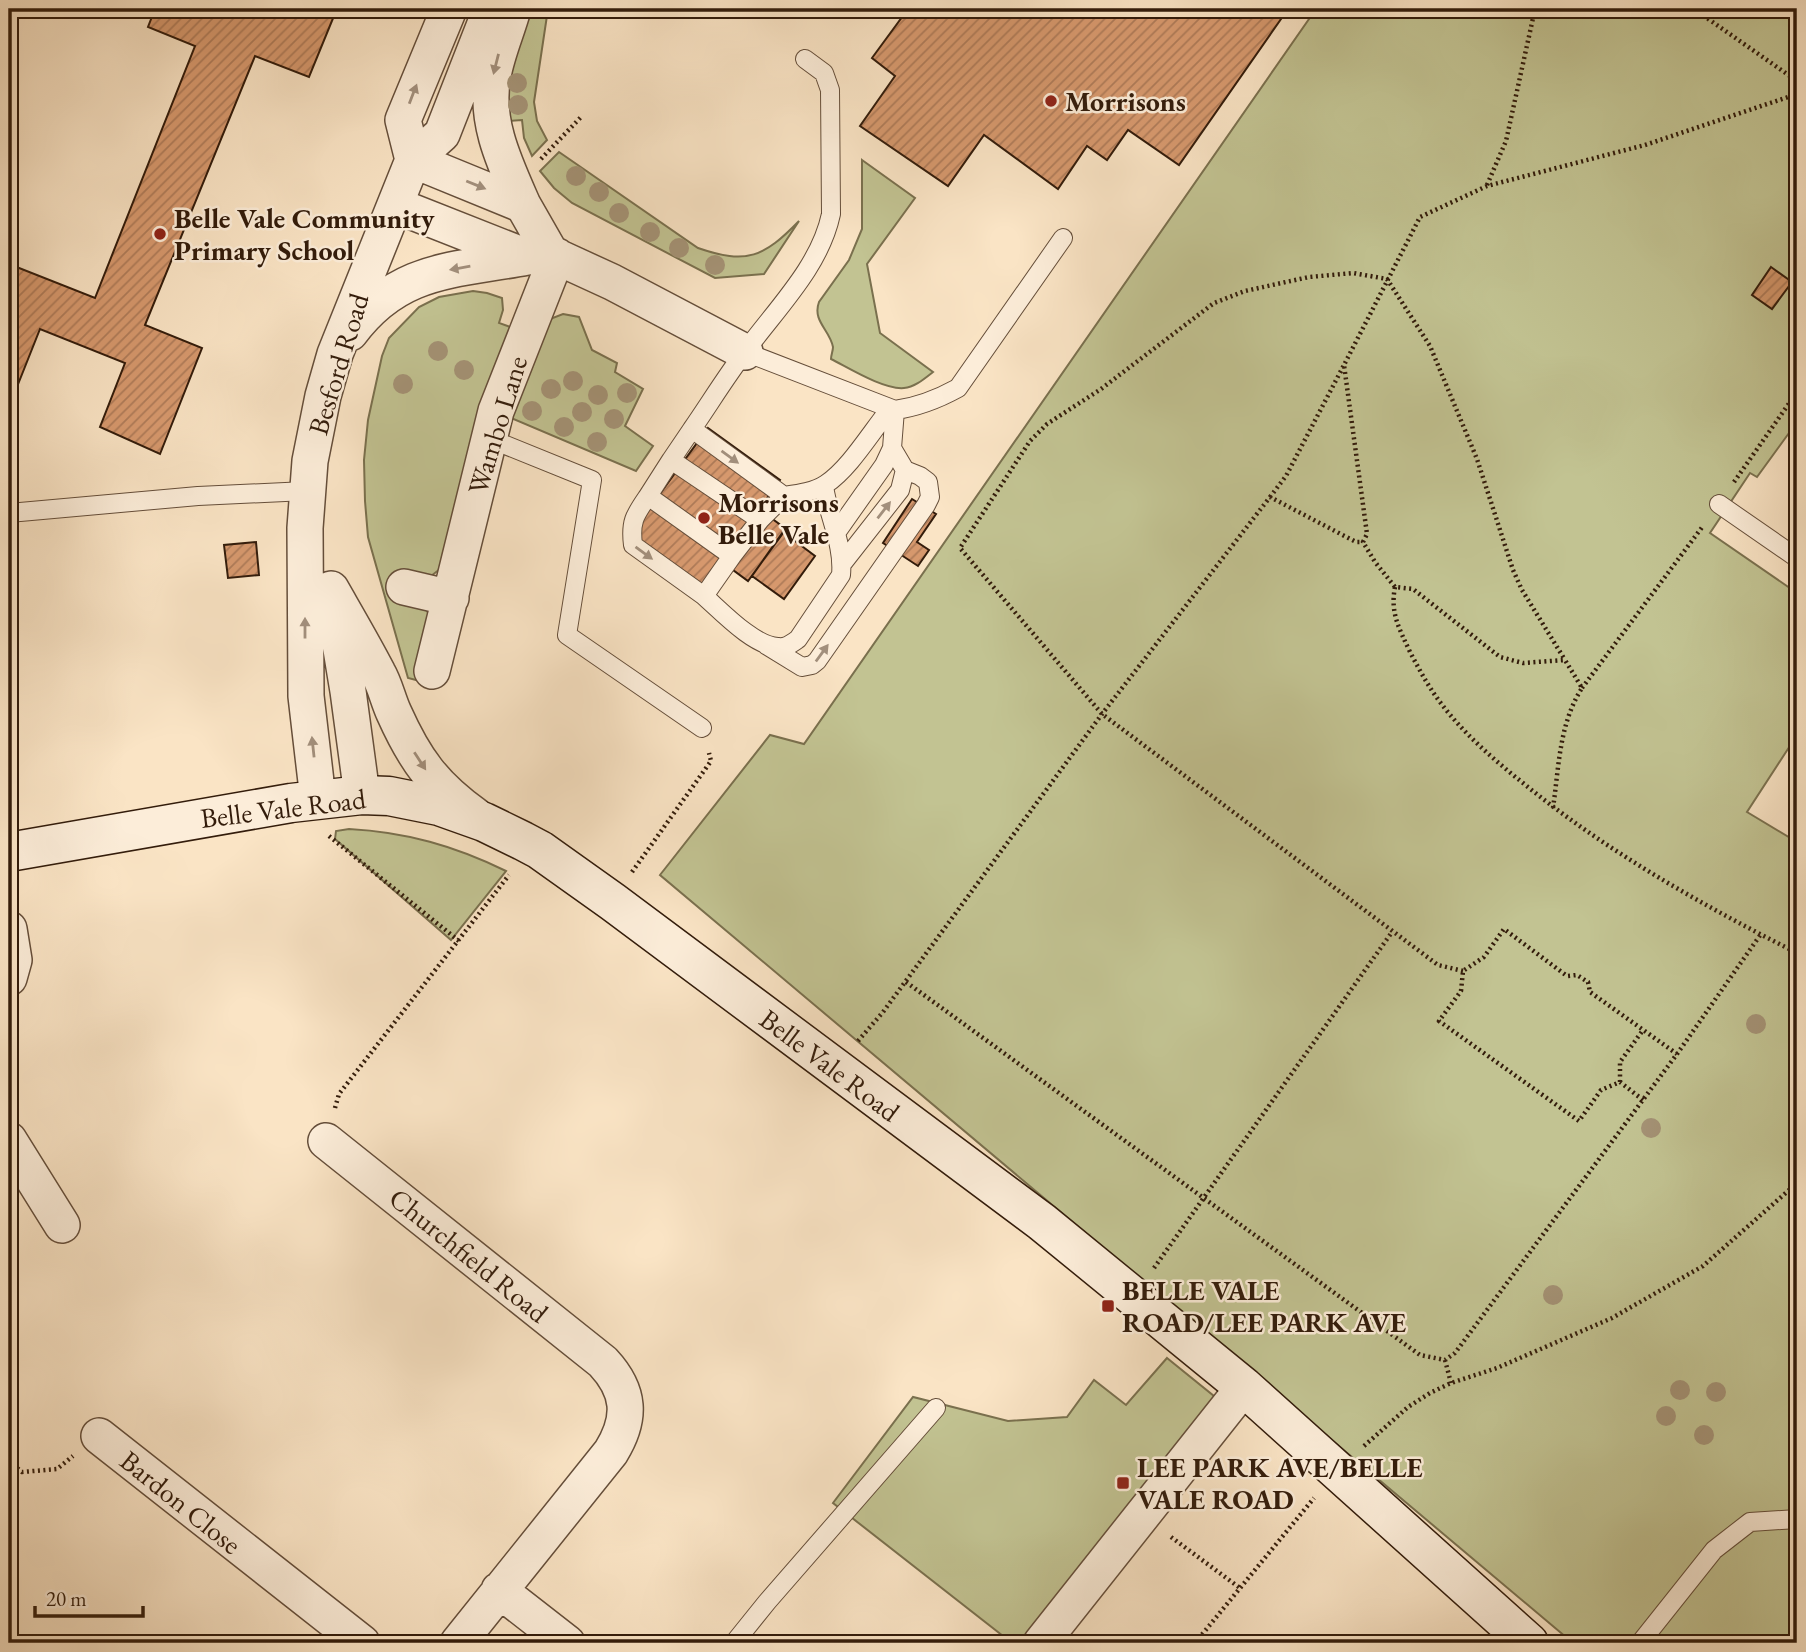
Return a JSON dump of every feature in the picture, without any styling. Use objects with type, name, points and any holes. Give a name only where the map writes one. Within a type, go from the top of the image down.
[{"type":"main road","name":"Belle Vale Road","points":[[9,852],[318,799],[362,795],[424,802],[484,822],[540,850],[1042,1222],[1244,1387],[1529,1643]]},
{"type":"street","points":[[413,160],[403,120],[449,9]]},
{"type":"street","points":[[413,160],[442,134],[490,9]]},
{"type":"street","points":[[513,9],[492,78],[491,102],[496,139],[545,256]]},
{"type":"street","points":[[413,160],[523,205]]},
{"type":"street","name":"Besford Road","points":[[318,799],[306,696],[306,491],[315,431],[335,354],[413,160]]},
{"type":"street","points":[[395,205],[612,282],[745,352]]},
{"type":"street","points":[[335,354],[378,302],[396,289],[435,273],[545,256]]},
{"type":"street","name":"Wambo Lane","points":[[432,671],[488,438],[545,256]]},
{"type":"street","name":"Besford Road","points":[[305,528],[331,589],[380,676],[405,738],[417,758],[430,777],[455,801],[484,822]]},
{"type":"street","points":[[404,587],[451,598]]},
{"type":"street","name":"Besford Road","points":[[331,589],[362,795]]},
{"type":"street","points":[[9,929],[14,960],[9,978]]},
{"type":"street","points":[[9,1140],[62,1225]]},
{"type":"street","name":"Churchfield Road","points":[[326,1142],[603,1362],[619,1383],[626,1407],[618,1441],[458,1643]]},
{"type":"street","points":[[1041,1643],[1244,1387]]},
{"type":"street","name":"Bardon Close","points":[[99,1436],[362,1643]]},
{"type":"street","points":[[499,1590],[567,1643]]},
{"type":"lane","points":[[805,59],[824,73],[830,90],[832,180],[828,231],[805,273],[745,352],[635,515],[631,528],[633,545],[766,645],[802,667],[812,665],[930,497],[928,482],[905,470],[892,448]]},
{"type":"lane","points":[[745,352],[892,410],[927,403],[958,388],[1063,238]]},
{"type":"lane","points":[[836,533],[884,466],[892,448],[892,410]]},
{"type":"lane","points":[[704,596],[760,520],[784,496],[804,493],[824,485],[839,472],[892,410]]},
{"type":"lane","points":[[692,429],[784,496]]},
{"type":"lane","points":[[488,438],[592,480],[567,635],[702,728]]},
{"type":"lane","points":[[671,460],[760,520]]},
{"type":"lane","points":[[842,564],[900,490],[905,470]]},
{"type":"lane","points":[[766,645],[779,648],[798,639],[841,575],[842,564],[824,485]]},
{"type":"lane","points":[[9,513],[201,496],[306,491]]},
{"type":"lane","points":[[648,496],[732,556]]},
{"type":"lane","points":[[1719,504],[1797,558]]},
{"type":"lane","points":[[734,1643],[936,1408]]},
{"type":"lane","points":[[1640,1643],[1714,1550],[1750,1522],[1797,1519]]},
{"type":"path","points":[[1487,186],[1506,141],[1535,9]]},
{"type":"path","points":[[1694,9],[1797,81]]},
{"type":"path","points":[[834,1068],[884,1012],[1101,714],[1286,476],[1420,217],[1487,186],[1645,145],[1797,94]]},
{"type":"path","points":[[538,162],[581,117]]},
{"type":"path","points":[[1582,688],[1522,590],[1477,459],[1430,346],[1387,279],[1353,273],[1309,277],[1245,291],[1214,303],[1101,389],[1047,424],[1030,442],[960,548],[1101,714],[1438,965],[1463,971],[1484,957],[1504,929],[1567,975],[1577,975],[1588,982],[1590,992],[1677,1054]]},
{"type":"path","points":[[1344,365],[1367,534],[1363,542]]},
{"type":"path","points":[[1553,808],[1564,732],[1576,698],[1797,394]]},
{"type":"path","points":[[1270,497],[1356,542],[1363,542]]},
{"type":"path","points":[[1363,542],[1395,587],[1413,589],[1500,657],[1523,663],[1565,660]]},
{"type":"path","points":[[1395,587],[1391,604],[1398,626],[1422,675],[1440,702],[1485,751],[1576,825],[1660,878],[1797,953]]},
{"type":"path","points":[[613,902],[638,861],[711,761],[702,728]]},
{"type":"path","points":[[318,799],[316,826],[459,941]]},
{"type":"path","points":[[326,1142],[339,1094],[514,869]]},
{"type":"path","points":[[1146,1278],[1392,932]]},
{"type":"path","points":[[906,982],[1420,1355],[1445,1360],[1455,1353],[1643,1100],[1761,934]]},
{"type":"path","points":[[1463,971],[1461,990],[1439,1021],[1579,1121],[1601,1090],[1620,1082]]},
{"type":"path","points":[[1620,1082],[1620,1062],[1643,1030]]},
{"type":"path","points":[[1620,1082],[1643,1100]]},
{"type":"path","points":[[1195,1643],[1336,1471],[1408,1407],[1451,1383],[1497,1368],[1612,1318],[1692,1272],[1724,1250],[1797,1183]]},
{"type":"path","points":[[1445,1360],[1451,1383]]},
{"type":"path","points":[[9,1461],[22,1472],[57,1469],[99,1436]]},
{"type":"path","points":[[1142,1516],[1240,1588]]},
{"type":"green space","points":[[530,9],[548,9],[534,102],[537,121],[547,140],[532,156],[524,138],[522,120],[508,121],[507,85]]},
{"type":"green space","points":[[1316,9],[1797,9],[1797,422],[1757,477],[1750,473],[1710,533],[1797,593],[1797,735],[1747,812],[1797,842],[1797,1643],[1573,1643],[660,875],[770,735],[804,744]]},
{"type":"green space","points":[[559,152],[698,248],[715,253],[742,256],[765,250],[799,221],[764,274],[715,278],[572,203],[554,188],[540,171]]},
{"type":"green space","points":[[862,160],[915,198],[867,264],[880,333],[933,372],[904,388],[887,386],[831,359],[833,347],[818,315],[819,302],[849,260],[862,229]]},
{"type":"green space","points":[[473,291],[502,298],[503,310],[499,323],[513,328],[440,569],[431,576],[424,604],[429,615],[429,631],[416,680],[408,678],[368,537],[364,460],[368,420],[382,356],[389,338],[419,307],[439,297]]},
{"type":"green space","points":[[563,314],[579,317],[592,350],[617,363],[615,372],[643,389],[625,426],[653,446],[636,471],[511,418],[550,319]]},
{"type":"green space","points":[[349,829],[390,833],[430,842],[468,854],[506,871],[451,940],[335,839],[336,831]]},
{"type":"green space","points":[[1167,1358],[1225,1405],[1041,1643],[1012,1643],[833,1503],[913,1397],[1008,1421],[1067,1417],[1094,1380],[1126,1405]]},
{"type":"building","points":[[155,9],[336,11],[309,77],[255,56],[145,325],[202,348],[160,454],[100,427],[125,363],[40,329],[9,407],[9,264],[95,298],[195,46],[148,27]]},
{"type":"building","name":"Morrisons","points":[[908,9],[1288,9],[1179,165],[1128,130],[1107,160],[1087,146],[1058,189],[984,135],[948,186],[860,126],[895,76],[872,58]]},
{"type":"building","points":[[1771,267],[1792,282],[1772,309],[1752,295]]},
{"type":"building","points":[[708,428],[780,480],[759,509],[786,529],[748,581],[722,562],[702,589],[629,536]]},
{"type":"building","points":[[912,499],[936,514],[917,542],[929,550],[918,566],[883,543]]},
{"type":"building","points":[[783,532],[815,556],[784,599],[752,576]]},
{"type":"building","points":[[256,542],[259,575],[228,578],[224,545]]},
{"type":"place","name":"Morrisons","points":[[1051,101]]},
{"type":"place","name":"Belle Vale Community Primary School","points":[[160,234]]},
{"type":"place","name":"Morrisons Belle Vale","points":[[704,518]]},
{"type":"place","name":"BELLE VALE ROAD/LEE PARK AVE","points":[[1108,1306]]},
{"type":"place","name":"LEE PARK AVE/BELLE VALE ROAD","points":[[1123,1483]]}]
